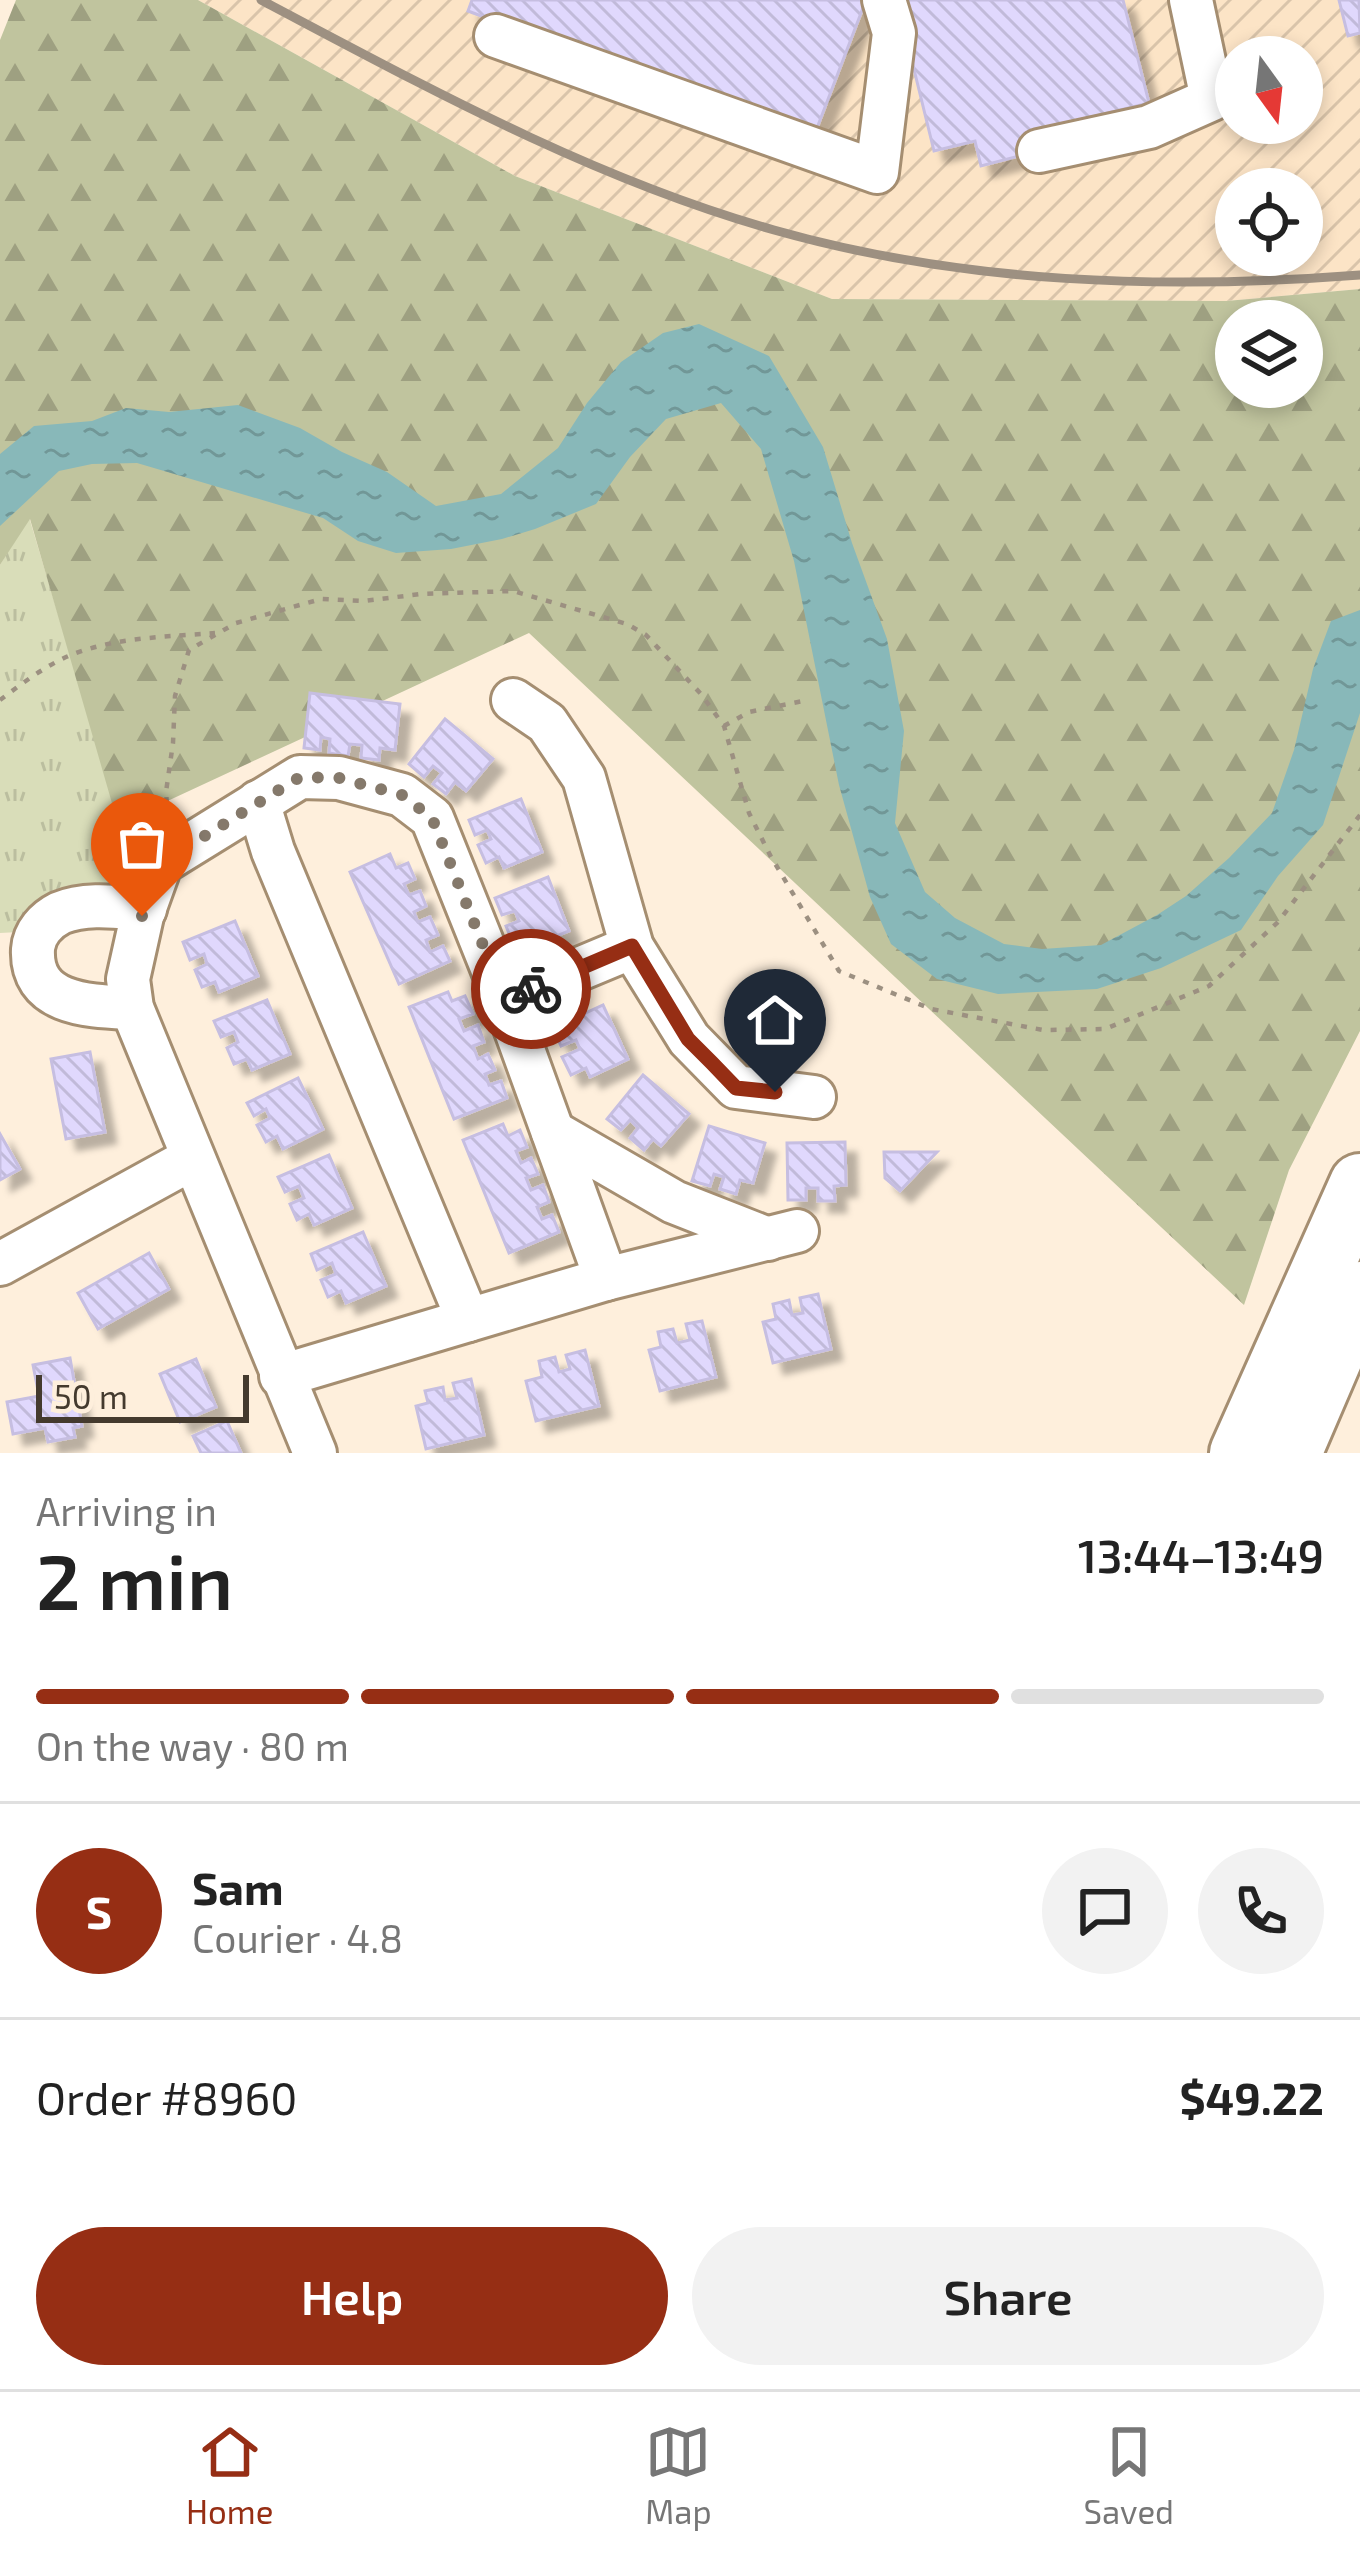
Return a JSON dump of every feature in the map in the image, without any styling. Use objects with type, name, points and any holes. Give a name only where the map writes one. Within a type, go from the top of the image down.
[{"type":"highway","points":[[1280,1450],[1360,1184]]},
{"type":"highway","points":[[1280,1450],[1360,1292]]},
{"type":"street","points":[[496,36],[877,172],[894,33],[884,0]]},
{"type":"street","points":[[1039,151],[1149,127],[1212,99],[1191,0]]},
{"type":"street","points":[[513,700],[547,723],[584,778],[632,946],[688,1039],[736,1088],[814,1096]]},
{"type":"street","points":[[314,1453],[130,993],[145,908],[161,863],[258,802],[300,777],[339,778],[402,795],[432,818],[505,1000],[606,1279]]},
{"type":"street","points":[[258,802],[273,851],[468,1320]]},
{"type":"street","points":[[130,993],[85,1005],[55,994],[37,978],[34,940],[44,924],[62,912],[99,906],[145,908]]},
{"type":"street","points":[[505,1000],[632,946]]},
{"type":"street","points":[[281,1376],[606,1279],[782,1235],[674,1202],[553,1132]]},
{"type":"street","points":[[0,1264],[193,1158]]},
{"type":"path","points":[[161,863],[170,843],[166,792],[175,696],[190,650],[236,623],[321,598],[364,601],[513,591],[627,624],[646,635],[724,725],[749,813],[838,970],[931,1009],[1043,1030],[1105,1028],[1209,986],[1279,922],[1360,815]]},
{"type":"path","points":[[0,700],[67,657],[131,640],[221,632]]},
{"type":"path","points":[[724,725],[749,712],[808,700]]},
{"type":"shaded area","points":[[198,0],[1360,0],[1360,289],[1215,301],[832,299],[515,176]]},
{"type":"green space","points":[[16,0],[198,0],[515,176],[832,299],[1215,301],[1215,408],[1323,408],[1323,300],[1237,300],[1360,289],[1360,1031],[1289,1170],[1244,1305],[529,633],[118,824],[30,519],[0,565],[0,40]]},
{"type":"green space","points":[[29,517],[136,876],[46,898],[19,932],[0,933],[0,565]]},
{"type":"water","points":[[699,324],[769,356],[823,447],[887,639],[904,731],[895,823],[925,892],[955,918],[1004,944],[1042,949],[1101,945],[1186,896],[1229,858],[1272,813],[1331,621],[1360,610],[1360,713],[1323,825],[1278,876],[1241,930],[1161,968],[1097,989],[998,994],[937,979],[891,944],[870,897],[839,785],[794,561],[761,449],[721,403],[666,419],[630,457],[596,504],[535,529],[451,549],[396,553],[358,541],[323,518],[137,463],[59,471],[0,526],[0,454],[34,426],[92,421],[126,408],[169,412],[238,405],[300,428],[387,472],[436,506],[501,494],[558,448],[621,362],[663,333]]},
{"type":"building","points":[[472,0],[866,0],[812,141],[468,11]]},
{"type":"building","points":[[897,0],[1123,0],[1149,103],[1025,133],[1030,153],[981,166],[975,141],[934,151]]},
{"type":"building","points":[[1339,0],[1359,0],[1360,33],[1348,36]]},
{"type":"building","points":[[310,693],[400,704],[395,750],[380,748],[379,760],[361,758],[362,745],[350,744],[348,756],[329,753],[330,739],[321,737],[320,750],[304,748]]},
{"type":"building","points":[[445,719],[493,759],[466,791],[455,782],[446,794],[433,784],[442,773],[433,766],[424,777],[409,764]]},
{"type":"building","points":[[521,799],[542,852],[504,868],[499,857],[486,863],[478,845],[491,839],[487,830],[475,835],[469,820]]},
{"type":"building","points":[[390,854],[396,868],[408,863],[415,879],[404,884],[409,895],[420,891],[426,906],[414,912],[418,922],[430,917],[438,935],[426,940],[430,952],[443,946],[450,961],[399,984],[350,872]]},
{"type":"building","points":[[548,877],[569,931],[529,947],[526,938],[513,943],[506,926],[519,921],[515,911],[502,915],[495,898]]},
{"type":"building","points":[[235,921],[258,976],[219,992],[215,982],[202,987],[195,970],[207,964],[204,954],[190,960],[183,942]]},
{"type":"building","points":[[448,992],[452,1001],[465,996],[473,1014],[459,1019],[464,1031],[478,1025],[484,1042],[473,1046],[478,1059],[488,1054],[495,1070],[485,1074],[489,1085],[501,1081],[507,1098],[454,1119],[409,1007]]},
{"type":"building","points":[[267,1000],[290,1054],[252,1070],[247,1059],[234,1064],[227,1048],[238,1042],[234,1032],[221,1037],[214,1021]]},
{"type":"building","points":[[603,1005],[628,1059],[590,1077],[586,1068],[571,1075],[562,1057],[580,1049],[576,1040],[561,1046],[553,1028]]},
{"type":"building","points":[[90,1052],[105,1132],[66,1139],[51,1059]]},
{"type":"building","points":[[643,1075],[689,1114],[661,1146],[653,1139],[644,1150],[630,1138],[638,1128],[630,1120],[621,1130],[607,1119]]},
{"type":"building","points":[[298,1078],[323,1129],[283,1149],[277,1136],[266,1142],[257,1125],[270,1118],[266,1109],[254,1116],[247,1103]]},
{"type":"building","points":[[503,1124],[508,1136],[520,1130],[527,1147],[516,1151],[521,1163],[531,1158],[538,1174],[526,1178],[531,1190],[543,1185],[549,1202],[537,1207],[542,1219],[552,1215],[559,1232],[509,1253],[463,1140]]},
{"type":"building","points":[[709,1126],[765,1143],[753,1183],[740,1180],[736,1194],[720,1189],[724,1177],[714,1174],[710,1186],[692,1181]]},
{"type":"building","points":[[0,1134],[20,1169],[0,1180]]},
{"type":"building","points":[[845,1142],[846,1185],[834,1186],[835,1201],[818,1201],[818,1188],[806,1188],[806,1200],[788,1200],[787,1143]]},
{"type":"building","points":[[884,1152],[937,1152],[900,1191],[885,1178]]},
{"type":"building","points":[[329,1155],[352,1208],[314,1225],[309,1214],[297,1220],[290,1204],[304,1198],[299,1186],[285,1192],[278,1177]]},
{"type":"building","points":[[363,1232],[386,1286],[346,1303],[341,1291],[328,1297],[321,1280],[336,1274],[332,1263],[317,1270],[311,1254]]},
{"type":"building","points":[[149,1253],[169,1289],[98,1329],[78,1293]]},
{"type":"building","points":[[818,1294],[831,1349],[773,1363],[763,1322],[776,1319],[773,1304],[789,1300],[792,1315],[803,1313],[800,1298]]},
{"type":"building","points":[[702,1321],[716,1377],[660,1391],[649,1350],[661,1347],[658,1332],[673,1329],[677,1343],[690,1340],[686,1324]]},
{"type":"building","points":[[585,1350],[599,1406],[536,1421],[526,1381],[542,1377],[539,1361],[555,1357],[559,1372],[570,1369],[566,1355]]},
{"type":"building","points":[[70,1358],[82,1426],[73,1428],[75,1437],[48,1442],[45,1428],[13,1434],[7,1402],[39,1396],[33,1365]]},
{"type":"building","points":[[196,1359],[216,1407],[180,1422],[160,1374]]},
{"type":"building","points":[[471,1379],[484,1435],[426,1449],[416,1406],[428,1403],[425,1391],[443,1387],[445,1400],[457,1398],[453,1383]]},
{"type":"building","points":[[227,1421],[241,1453],[201,1453],[193,1436]]},
{"type":"railway","points":[[261,0],[448,98],[576,158],[774,230],[919,262],[1065,278],[1213,282],[1360,275]]},
{"type":"way so far","points":[[142,916],[161,863],[300,777],[339,778],[402,795],[432,818],[505,1000],[531,989]]},
{"type":"route","points":[[531,989],[632,946],[688,1039],[736,1088],[775,1092]]}]
